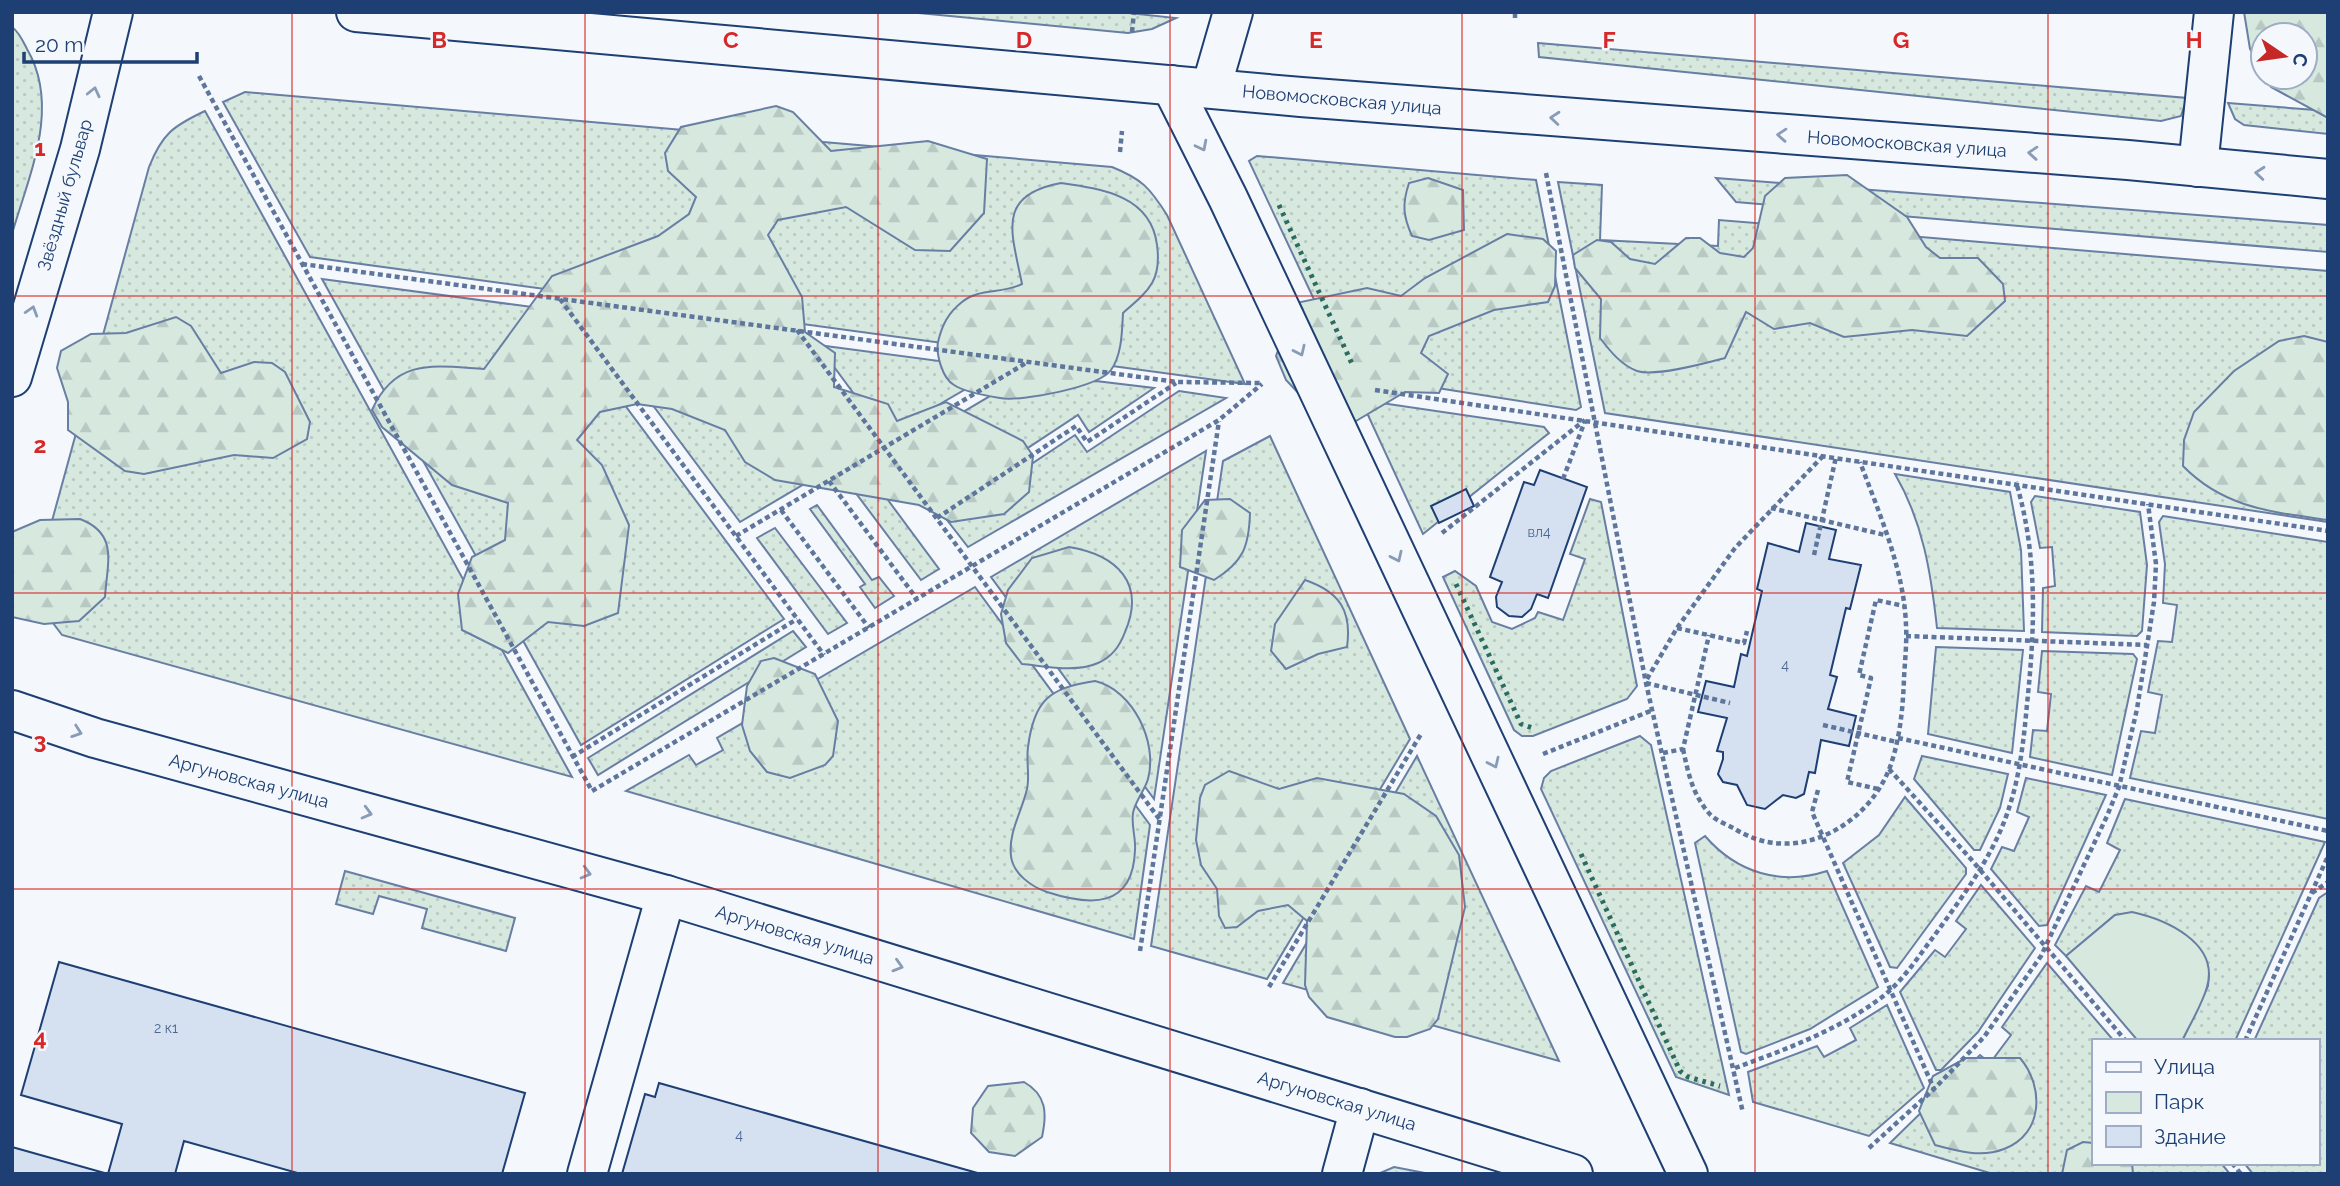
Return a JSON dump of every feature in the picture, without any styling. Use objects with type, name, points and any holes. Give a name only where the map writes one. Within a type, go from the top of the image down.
[{"type":"main road","name":"Звёздный бульвар","points":[[12,377],[80,149],[113,12]]},
{"type":"main road","name":"Новомосковская улица","points":[[356,12],[1171,85],[2328,179]]},
{"type":"main road","points":[[1211,88],[1233,12]]},
{"type":"main road","points":[[2198,167],[2214,12]]},
{"type":"main road","points":[[1171,85],[1234,210],[1688,1174]]},
{"type":"main road","name":"Аргуновская улица","points":[[12,710],[95,738],[666,895],[1573,1174]]},
{"type":"main road","points":[[587,1174],[666,895]]},
{"type":"main road","points":[[1342,1174],[1360,1108]]},
{"type":"path","points":[[199,76],[572,757],[592,792],[1219,421],[1262,383],[1177,382],[302,264]]},
{"type":"path","points":[[1546,173],[1646,682],[1743,1113]]},
{"type":"path","points":[[560,299],[824,654]]},
{"type":"path","points":[[796,330],[1160,820]]},
{"type":"path","points":[[736,536],[1026,363]]},
{"type":"path","points":[[937,518],[1076,426],[1087,442],[1177,382]]},
{"type":"path","points":[[1373,390],[2016,482],[2328,531]]},
{"type":"path","points":[[1563,479],[1585,420]]},
{"type":"path","points":[[1433,541],[1585,420]]},
{"type":"path","points":[[1140,951],[1219,421]]},
{"type":"path","points":[[1646,682],[1677,628],[1714,575],[1771,508],[1824,454]]},
{"type":"path","points":[[1814,555],[1836,457]]},
{"type":"path","points":[[1709,635],[1683,749],[1691,786],[1710,814],[1741,833],[1768,842],[1799,843],[1823,838],[1840,830],[1878,789],[1889,769],[1898,740],[1906,636],[1904,606],[1885,535],[1860,461]]},
{"type":"path","points":[[829,481],[917,599]]},
{"type":"path","points":[[1735,1068],[1813,1037],[1864,1009],[1890,989],[1913,964],[1980,870],[2009,809],[2019,765],[2033,641],[2030,549],[2016,482]]},
{"type":"path","points":[[1869,1148],[1934,1089],[1984,1037],[2045,948],[2119,787],[2147,645],[2156,564],[2148,503]]},
{"type":"path","points":[[1771,508],[1885,535]]},
{"type":"path","points":[[781,510],[869,628]]},
{"type":"path","points":[[1878,789],[1847,782],[1871,678],[1859,675],[1876,600],[1904,606]]},
{"type":"path","points":[[572,757],[797,619]]},
{"type":"path","points":[[1677,628],[1744,643],[1747,631]]},
{"type":"path","points":[[1906,636],[2147,645]]},
{"type":"path","points":[[1646,682],[1730,703]]},
{"type":"path","points":[[1533,758],[1653,710]]},
{"type":"path","points":[[1823,724],[2328,831]]},
{"type":"path","points":[[1269,988],[1421,734]]},
{"type":"path","points":[[1663,753],[1683,749]]},
{"type":"path","points":[[1889,769],[1980,870],[2124,1039]]},
{"type":"path","points":[[1818,790],[1811,812],[1934,1089]]},
{"type":"path","points":[[2246,1039],[2328,856]]},
{"type":"path","points":[[2312,893],[2328,882]]},
{"type":"green space","points":[[908,12],[1119,12],[1176,18],[1152,29],[1128,33]]},
{"type":"green space","points":[[2244,12],[2328,12],[2328,118],[2278,91],[2319,91],[2319,21],[2249,21],[2249,43]]},
{"type":"green space","points":[[12,27],[17,31],[37,71],[42,117],[33,165],[12,234]]},
{"type":"green space","points":[[1538,43],[2187,98],[2181,116],[2161,121],[1539,57]]},
{"type":"green space","points":[[245,92],[1112,167],[1144,185],[1167,215],[1245,384],[310,257],[223,102]]},
{"type":"green space","points":[[2228,103],[2328,111],[2328,134],[2244,125],[2235,119]]},
{"type":"green space","points":[[776,106],[793,112],[831,151],[928,141],[987,159],[984,213],[950,251],[915,250],[846,207],[778,220],[768,235],[802,297],[805,332],[835,353],[834,387],[888,404],[897,421],[946,402],[1023,441],[1033,456],[1029,492],[1004,514],[951,522],[919,505],[775,480],[745,462],[725,430],[672,409],[637,404],[600,412],[577,440],[602,465],[629,525],[618,613],[584,626],[548,622],[508,653],[462,630],[458,594],[472,557],[505,540],[508,503],[452,485],[382,427],[372,410],[382,393],[393,381],[419,368],[484,369],[552,276],[658,236],[689,214],[696,197],[668,171],[665,153],[681,127]]},
{"type":"green space","points":[[205,111],[572,777],[62,635],[44,611],[38,572],[149,167],[159,146],[170,132]]},
{"type":"green space","points":[[1257,156],[1536,180],[1581,407],[1576,410],[1349,374],[1249,161]]},
{"type":"green space","points":[[1847,175],[1907,217],[1926,247],[1940,258],[1978,258],[2003,284],[2005,301],[1967,336],[1912,330],[1844,337],[1810,323],[1774,329],[1746,312],[1725,358],[1656,372],[1637,371],[1626,365],[1600,338],[1601,299],[1575,268],[1573,255],[1597,240],[1611,242],[1630,259],[1655,264],[1686,238],[1700,238],[1720,253],[1744,257],[1753,248],[1765,196],[1785,178]]},
{"type":"green space","points":[[1428,178],[1463,190],[1464,230],[1429,240],[1412,236],[1404,210],[1407,190],[1409,183]]},
{"type":"green space","points":[[1716,178],[2328,225],[2328,252],[1736,202]]},
{"type":"green space","points":[[1558,182],[1602,185],[1600,240],[1718,246],[1719,220],[2328,271],[2328,522],[1605,413]]},
{"type":"green space","points":[[1061,183],[1093,188],[1122,198],[1145,215],[1153,229],[1158,257],[1155,277],[1140,298],[1123,313],[1121,343],[1115,364],[1104,376],[1092,382],[1025,398],[1000,398],[959,387],[946,377],[939,359],[938,342],[949,315],[962,302],[975,295],[1022,284],[1013,233],[1013,219],[1017,207],[1026,197],[1040,189]]},
{"type":"green space","points":[[1507,234],[1543,239],[1556,251],[1555,286],[1548,302],[1494,310],[1429,336],[1421,353],[1448,374],[1439,393],[1405,392],[1356,421],[1318,414],[1286,380],[1276,356],[1296,303],[1367,288],[1401,296],[1425,278]]},
{"type":"green space","points":[[322,279],[554,310],[784,619],[581,745]]},
{"type":"green space","points":[[584,313],[870,445],[740,522]]},
{"type":"green space","points":[[176,317],[191,326],[221,373],[254,362],[272,363],[285,372],[310,422],[307,439],[273,458],[234,455],[144,474],[125,471],[68,430],[68,402],[57,368],[61,351],[91,334],[126,333]]},
{"type":"green space","points":[[2304,336],[2328,342],[2328,520],[2250,506],[2215,491],[2183,466],[2184,440],[2194,412],[2234,371],[2279,341]]},
{"type":"green space","points":[[818,345],[1000,369],[885,436]]},
{"type":"green space","points":[[1029,373],[1154,388],[1089,432],[1078,415],[938,507],[897,451]]},
{"type":"green space","points":[[1179,391],[1226,398],[968,547],[947,520],[1075,435],[1087,452]]},
{"type":"green space","points":[[1361,400],[1544,427],[1549,433],[1423,534]]},
{"type":"green space","points":[[1270,436],[1410,739],[1267,979],[1151,946],[1223,461]]},
{"type":"green space","points":[[1206,451],[1154,799],[991,577]]},
{"type":"green space","points":[[868,473],[939,569],[921,580],[849,484]]},
{"type":"green space","points":[[1895,474],[2010,492],[2021,550],[2024,631],[1937,628],[1932,587],[1919,529]]},
{"type":"green space","points":[[2035,496],[2140,512],[2147,565],[2142,631],[2137,636],[2042,632],[2043,588],[2055,586],[2052,547],[2040,548],[2031,502]]},
{"type":"green space","points":[[1230,499],[1250,513],[1246,544],[1238,560],[1214,580],[1180,567],[1182,530],[1205,500]]},
{"type":"green space","points":[[1590,499],[1601,502],[1637,686],[1627,699],[1533,736],[1522,736],[1514,730],[1443,577],[1455,571],[1476,586],[1492,622],[1512,629],[1535,618],[1538,612],[1563,620],[1585,559],[1570,554]]},
{"type":"green space","points":[[817,505],[872,580],[879,577],[894,596],[875,608],[860,587],[865,584],[810,509]]},
{"type":"green space","points":[[2163,516],[2328,542],[2328,819],[2130,778],[2141,731],[2155,733],[2162,695],[2148,692],[2158,641],[2172,642],[2177,605],[2163,603],[2165,564],[2159,522]]},
{"type":"green space","points":[[80,519],[92,525],[106,541],[108,561],[105,597],[79,621],[44,624],[12,617],[12,532],[40,520]]},
{"type":"green space","points":[[775,528],[847,623],[828,634],[757,538]]},
{"type":"green space","points":[[1069,547],[1101,557],[1123,574],[1132,599],[1131,615],[1123,637],[1103,661],[1089,666],[1060,668],[1022,664],[1006,643],[1001,614],[1008,590],[1032,558]]},
{"type":"green space","points":[[1305,580],[1327,590],[1341,604],[1347,623],[1347,647],[1318,654],[1286,669],[1271,651],[1275,624]]},
{"type":"green space","points":[[975,587],[1150,825],[1134,939],[626,791],[689,755],[696,765],[723,750],[717,738]]},
{"type":"green space","points":[[793,631],[806,647],[598,775],[588,758]]},
{"type":"green space","points":[[1936,647],[2023,650],[2012,753],[1928,734]]},
{"type":"green space","points":[[2042,651],[2133,654],[2137,659],[2112,775],[2030,757],[2033,730],[2047,731],[2051,694],[2038,692]]},
{"type":"green space","points":[[774,658],[815,674],[838,721],[833,756],[825,765],[790,778],[767,772],[750,751],[742,725],[747,686],[761,661]]},
{"type":"green space","points":[[1095,681],[1109,686],[1131,706],[1146,734],[1150,765],[1147,783],[1133,813],[1135,845],[1132,869],[1126,883],[1118,893],[1106,898],[1079,900],[1041,890],[1030,883],[1015,869],[1011,847],[1013,830],[1027,789],[1027,758],[1031,731],[1040,707],[1055,693]]},
{"type":"green space","points":[[1640,736],[1651,745],[1729,1095],[1676,1077],[1541,789],[1544,778],[1551,771]]},
{"type":"green space","points":[[1417,756],[1559,1061],[1283,983]]},
{"type":"green space","points":[[1922,756],[2008,774],[2000,808],[1980,850],[1974,850],[1914,779]]},
{"type":"green space","points":[[1229,771],[1279,789],[1317,778],[1404,794],[1436,816],[1459,855],[1465,907],[1438,1019],[1430,1029],[1407,1037],[1395,1037],[1327,1017],[1309,997],[1305,985],[1307,921],[1288,905],[1258,911],[1237,927],[1225,928],[1219,916],[1217,889],[1201,865],[1196,840],[1200,798],[1205,785]]},
{"type":"green space","points":[[2026,778],[2106,795],[2047,925],[2039,926],[1991,869],[2002,847],[2014,851],[2029,817],[2017,812]]},
{"type":"green space","points":[[1905,797],[1966,868],[1966,874],[1897,968],[1890,967],[1843,863],[1879,835]]},
{"type":"green space","points":[[2125,799],[2325,842],[2236,1039],[2183,1039],[2208,986],[2209,974],[2115,915],[2066,956],[2055,945],[2086,886],[2099,892],[2120,850],[2107,843]]},
{"type":"green space","points":[[1705,836],[1731,859],[1761,873],[1793,877],[1827,871],[1878,987],[1810,1029],[1746,1054],[1741,1052],[1695,843]]},
{"type":"green space","points":[[345,871],[515,918],[506,951],[422,928],[427,909],[379,896],[373,914],[336,904]]},
{"type":"green space","points":[[1981,885],[2035,948],[1978,1032],[1941,1070],[1936,1070],[1900,992],[1935,950],[1945,957],[1966,929],[1956,921]]},
{"type":"green space","points":[[2328,892],[2328,1174],[2253,1174],[2246,1165],[2319,1165],[2319,1039],[2255,1039],[2319,898]]},
{"type":"green space","points":[[2132,912],[2159,920],[2186,935],[2205,957],[2209,971],[2207,987],[2183,1039],[2136,1039],[2066,956],[2115,915]]},
{"type":"green space","points":[[2047,963],[2112,1039],[2092,1039],[2092,1165],[2223,1165],[2230,1174],[1993,1174],[1890,1143],[1980,1055],[1990,1063],[2011,1035],[2002,1027]]},
{"type":"green space","points":[[1887,1005],[1924,1088],[1869,1136],[1753,1102],[1748,1072],[1817,1046],[1824,1057],[1856,1040],[1850,1028]]},
{"type":"green space","points":[[1966,1058],[2020,1058],[2028,1069],[2036,1095],[2033,1121],[2017,1142],[2004,1149],[1978,1153],[1935,1145],[1919,1111],[1933,1076]]},
{"type":"green space","points":[[1024,1082],[1037,1093],[1044,1106],[1042,1137],[1015,1156],[989,1152],[971,1133],[973,1108],[988,1086]]},
{"type":"green space","points":[[2083,1142],[2092,1143],[2092,1165],[2132,1165],[2133,1174],[2062,1174],[2067,1150]]},
{"type":"green space","points":[[1394,1167],[1430,1174],[1378,1174]]},
{"type":"building","points":[[1540,470],[1587,487],[1548,598],[1537,594],[1531,609],[1522,617],[1509,616],[1497,607],[1496,597],[1502,582],[1490,577],[1524,482],[1534,485]]},
{"type":"building","points":[[1466,489],[1474,506],[1439,523],[1431,506]]},
{"type":"building","points":[[1806,523],[1836,530],[1829,559],[1861,565],[1850,609],[1846,608],[1830,675],[1837,677],[1828,709],[1856,716],[1849,746],[1821,740],[1815,773],[1809,772],[1804,794],[1796,798],[1783,795],[1765,809],[1747,805],[1737,785],[1723,782],[1718,774],[1723,752],[1717,751],[1727,718],[1698,712],[1706,681],[1734,687],[1741,654],[1747,656],[1762,591],[1757,589],[1768,543],[1799,552]]},
{"type":"building","points":[[59,962],[525,1093],[502,1174],[301,1174],[184,1141],[175,1174],[108,1174],[122,1124],[21,1095]]},
{"type":"building","points":[[659,1083],[981,1174],[622,1174],[645,1094],[655,1097]]},
{"type":"building","points":[[12,1147],[108,1174],[12,1174]]},
{"type":"hedge","points":[[1279,205],[1353,366]]},
{"type":"hedge","points":[[1456,584],[1521,724],[1533,728]]},
{"type":"hedge","points":[[1581,854],[1680,1071],[1688,1077],[1720,1086]]}]
